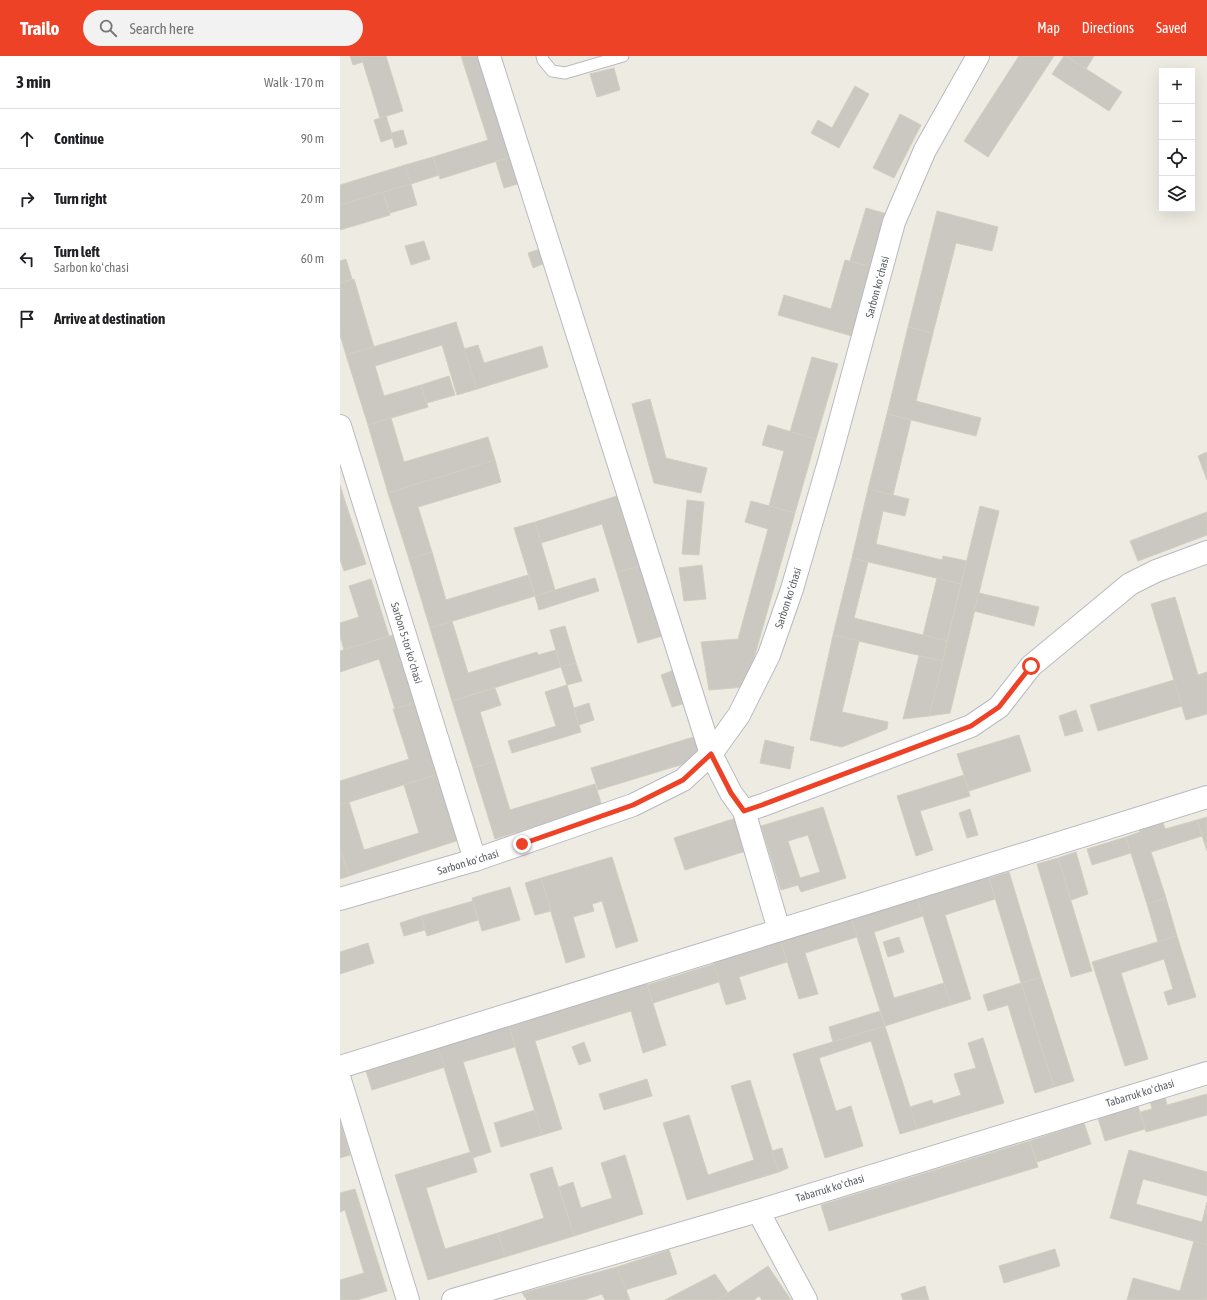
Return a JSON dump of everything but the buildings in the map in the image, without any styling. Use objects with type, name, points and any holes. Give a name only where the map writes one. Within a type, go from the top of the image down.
[{"type":"street","points":[[489,56],[711,754],[731,793],[744,811],[779,930]]},
{"type":"street","name":"Sarbon koʻchasi","points":[[340,900],[474,860],[633,805],[683,780],[711,754],[740,715],[770,655],[792,589],[829,462],[894,222],[925,150],[978,56]]},
{"type":"street","name":"Sarbon 5-tor koʻchasi","points":[[340,426],[474,860]]},
{"type":"street","points":[[744,811],[971,726],[999,707],[1031,666],[1130,584],[1156,571],[1207,552]]},
{"type":"street","points":[[340,1067],[1207,797]]},
{"type":"street","name":"Tabarruk koʻchasi","points":[[453,1300],[499,1294],[758,1211],[1207,1073]]},
{"type":"street","points":[[340,1080],[408,1300]]},
{"type":"street","points":[[758,1211],[806,1300]]},
{"type":"lane","points":[[542,56],[543,60],[552,71],[566,73],[623,56]]},
{"type":"route","points":[[522,844],[633,805],[683,780],[711,754],[731,793],[744,811],[762,805],[971,726],[999,707],[1031,666]]}]
